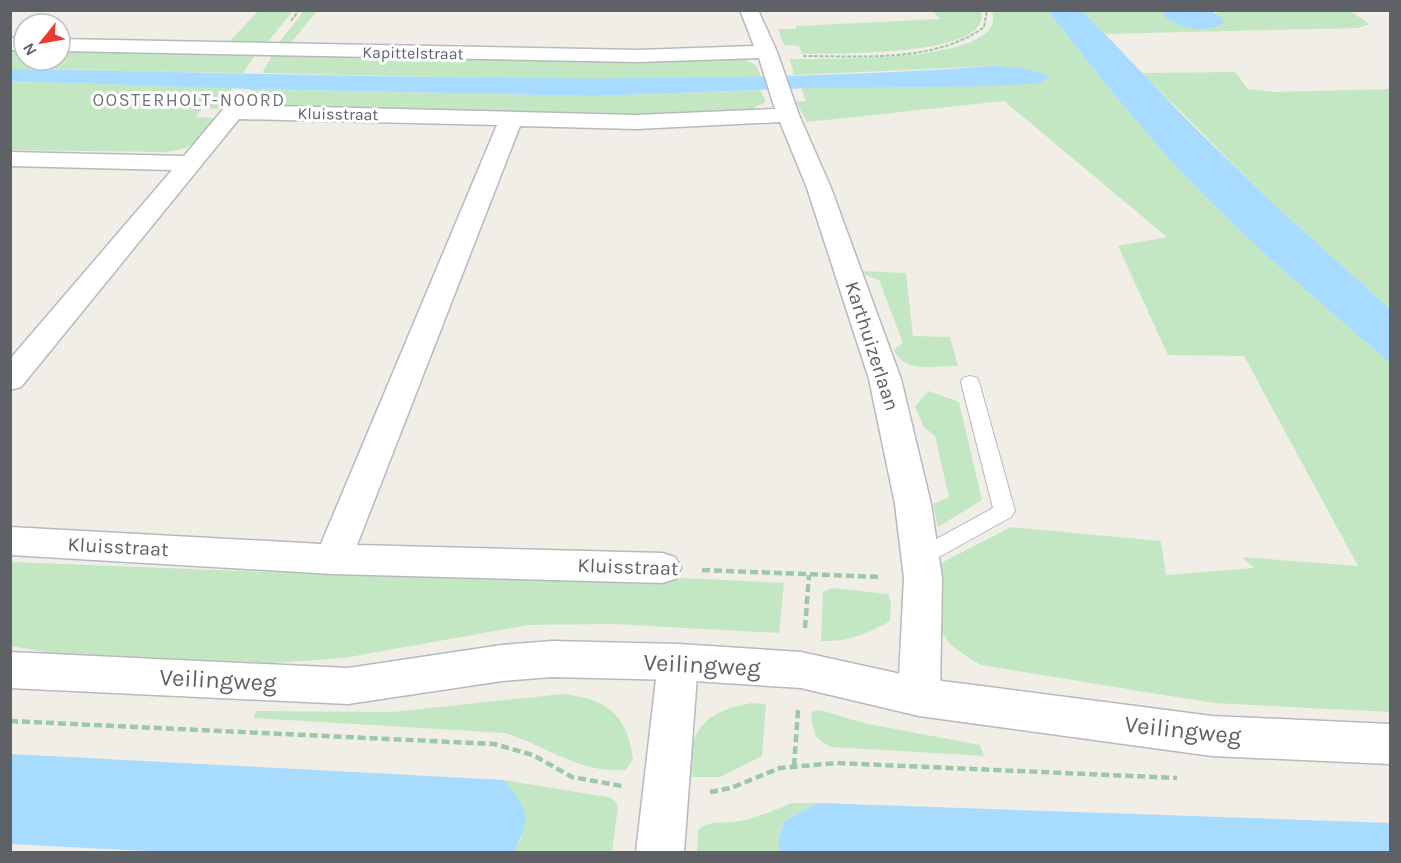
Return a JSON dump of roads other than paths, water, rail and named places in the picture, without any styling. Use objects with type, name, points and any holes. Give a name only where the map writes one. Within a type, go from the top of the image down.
[{"type":"street","name":"Karthuizerlaan","points":[[749,10],[769,59],[785,108],[819,188],[885,379],[906,471],[922,568],[919,698]]},
{"type":"street","name":"Kapittelstraat","points":[[72,45],[769,59]]},
{"type":"street","name":"Kluisstraat","points":[[10,380],[233,112],[636,122],[785,108]]},
{"type":"street","points":[[333,559],[511,119]]},
{"type":"street","points":[[10,159],[190,164]]},
{"type":"street","name":"Kluisstraat","points":[[10,540],[333,559],[662,568]]},
{"type":"street","name":"Veilingweg","points":[[10,670],[348,687],[502,663],[552,659],[678,662],[801,670],[919,698],[1212,736],[1390,744]]},
{"type":"street","points":[[660,852],[678,662]]},
{"type":"lane","points":[[922,568],[1004,511],[970,382]]},
{"type":"water","points":[[1164,10],[1212,11],[1224,20],[1223,23],[1209,28],[1193,28],[1170,20],[1164,16]]},
{"type":"water","points":[[1048,11],[1083,11],[1188,121],[1265,196],[1390,309],[1390,363],[1285,272],[1209,201],[1132,115]]},
{"type":"water","points":[[995,66],[1021,68],[1047,74],[1048,78],[1040,83],[999,86],[813,88],[595,96],[251,89],[11,81],[11,69],[12,72],[72,72],[72,70],[503,78],[749,77]]},
{"type":"water","points":[[11,754],[504,780],[523,807],[525,821],[514,852],[167,852],[11,844]]},
{"type":"water","points":[[819,803],[1390,823],[1390,852],[781,852],[778,841],[785,820]]},
{"type":"district","name":"OOSTERHOLT-NOORD","points":[[189,100]]}]
